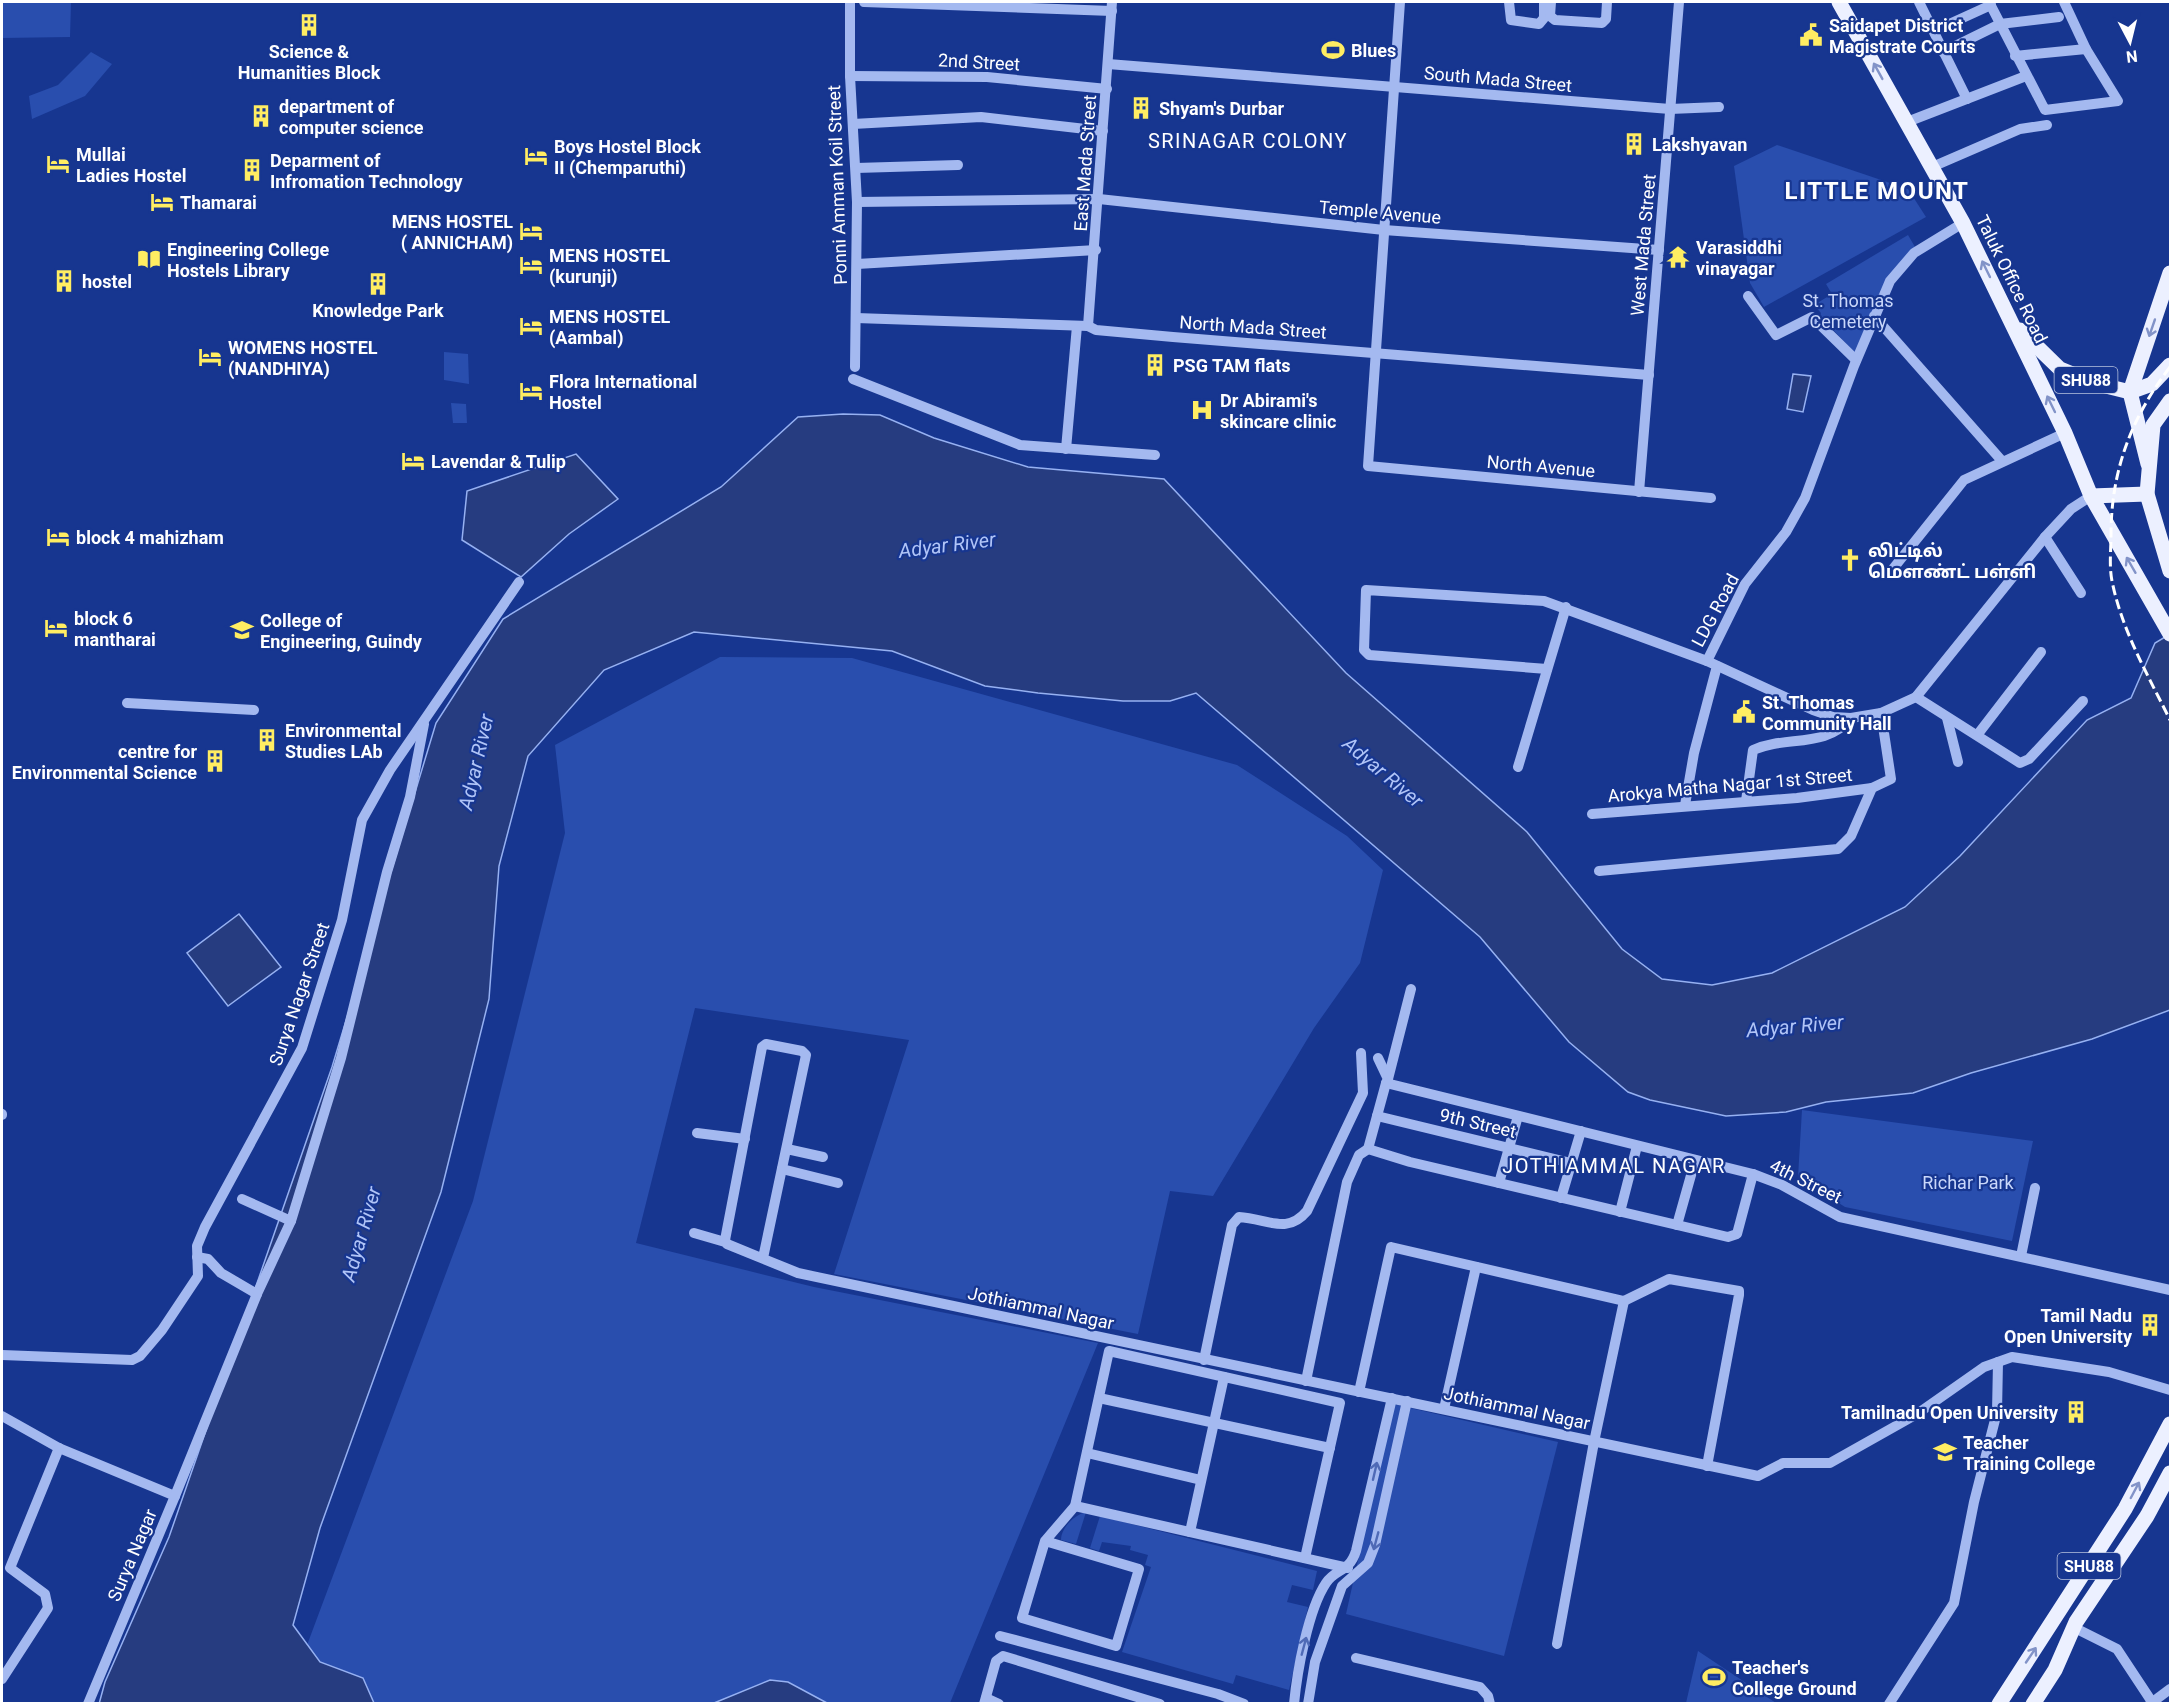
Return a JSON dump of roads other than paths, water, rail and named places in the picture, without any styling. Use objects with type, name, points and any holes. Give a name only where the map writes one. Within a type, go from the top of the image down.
[{"type":"main road","name":"Taluk Office Road","points":[[1839,2],[1964,223],[2065,433],[2091,496],[2170,634]]},
{"type":"main road","points":[[2148,464],[2130,392],[2170,273]]},
{"type":"main road","name":"SHU88","points":[[2012,322],[2060,369],[2094,383],[2130,392],[2152,384],[2170,365]]},
{"type":"main road","points":[[2170,401],[2153,425],[2147,494],[2170,571]]},
{"type":"main road","points":[[2091,496],[2147,494]]},
{"type":"main road","name":"SHU88","points":[[1999,1704],[2125,1509],[2170,1424]]},
{"type":"main road","name":"SHU88","points":[[2033,1704],[2055,1670],[2076,1622],[2147,1516],[2170,1473]]},
{"type":"street","name":"Ponni Amman Koil Street","points":[[850,2],[850,76],[857,202],[855,367]]},
{"type":"street","points":[[864,2],[1112,6]]},
{"type":"street","points":[[1376,352],[1400,2]]},
{"type":"street","points":[[1509,2],[1511,20],[1539,24],[1544,18],[1544,2]]},
{"type":"street","points":[[1551,2],[1550,16],[1555,20],[1602,23],[1606,19],[1607,2]]},
{"type":"street","name":"West Mada Street","points":[[1639,492],[1679,2]]},
{"type":"street","points":[[1921,2],[1967,99]]},
{"type":"street","points":[[1934,31],[1990,3],[2015,56],[2045,110],[2118,101],[2086,49],[2064,2]]},
{"type":"street","name":"East Mada Street","points":[[1066,449],[1096,250],[1112,6]]},
{"type":"street","points":[[1943,52],[2000,24],[2059,17]]},
{"type":"street","points":[[2015,56],[2086,49]]},
{"type":"street","name":"South Mada Street","points":[[1108,64],[1670,109],[1719,107]]},
{"type":"street","name":"2nd Street","points":[[850,76],[987,77],[1107,89]]},
{"type":"street","points":[[1907,122],[2026,76]]},
{"type":"street","points":[[853,124],[981,117],[1103,132]]},
{"type":"street","points":[[1932,167],[2012,135],[2020,129],[2047,125]]},
{"type":"street","points":[[856,168],[958,165]]},
{"type":"street","name":"Temple Avenue","points":[[857,202],[1099,199],[1384,230],[1659,250]]},
{"type":"street","name":"LDG Road","points":[[1964,223],[1914,253],[1890,281],[1856,360],[1805,498],[1786,532],[1745,584],[1712,663],[1833,717],[1851,718],[1881,713],[1916,697],[2045,537],[2071,509],[2091,496]]},
{"type":"street","points":[[857,264],[1096,250]]},
{"type":"street","points":[[1748,296],[1776,335],[1812,317],[1856,360]]},
{"type":"street","points":[[1874,316],[2002,461]]},
{"type":"street","name":"North Mada Street","points":[[856,318],[1083,326],[1096,330],[1173,338],[1649,375]]},
{"type":"street","name":"North Avenue","points":[[1376,352],[1368,466],[1711,498]]},
{"type":"street","points":[[853,378],[1020,445],[1155,455]]},
{"type":"street","points":[[1892,570],[1964,480],[2065,433]]},
{"type":"street","points":[[2045,537],[2080,593]]},
{"type":"street","name":"Surya Nagar Street","points":[[2,1355],[132,1360],[140,1356],[174,1315],[198,1276],[200,1266],[197,1246],[205,1227],[302,1048],[342,920],[362,820],[390,770],[519,582]]},
{"type":"street","points":[[1547,669],[1369,655],[1364,650],[1366,590],[1544,601],[1566,607],[1712,663],[1685,805]]},
{"type":"street","points":[[1518,767],[1566,607]]},
{"type":"street","points":[[1978,734],[2042,652]]},
{"type":"street","points":[[1916,697],[1947,718],[1978,734],[2016,762],[2023,762],[2083,701]]},
{"type":"street","points":[[127,703],[254,710]]},
{"type":"street","points":[[1599,871],[1838,849],[1851,836],[1872,788],[1891,779],[1881,713]]},
{"type":"street","points":[[175,1496],[257,1294],[291,1221],[341,1058],[387,872],[410,797],[425,718]]},
{"type":"street","points":[[1746,801],[1753,750],[1825,738],[1843,728],[1851,718]]},
{"type":"street","points":[[1947,718],[1958,762]]},
{"type":"street","name":"Arokya Matha Nagar 1st Street","points":[[1592,814],[1797,798],[1872,788]]},
{"type":"street","points":[[1306,1381],[1347,1182],[1359,1155],[1368,1149],[1411,989]]},
{"type":"street","points":[[725,1242],[762,1046],[766,1044],[802,1051],[806,1058],[763,1258]]},
{"type":"street","points":[[1204,1360],[1232,1225],[1239,1217],[1288,1225],[1298,1222],[1307,1211],[1363,1093],[1361,1053]]},
{"type":"street","points":[[1378,1058],[1387,1081]]},
{"type":"street","name":"4th Street","points":[[1387,1081],[1753,1174],[1782,1185],[1840,1217],[2170,1290]]},
{"type":"street","name":"9th Street","points":[[1377,1116],[1571,1163]]},
{"type":"street","points":[[1499,1183],[1518,1116]]},
{"type":"street","points":[[1562,1198],[1581,1131]]},
{"type":"street","points":[[697,1133],[745,1139]]},
{"type":"street","points":[[1620,1212],[1637,1146]]},
{"type":"street","points":[[787,1149],[823,1157]]},
{"type":"street","points":[[1368,1149],[1728,1238],[1735,1236],[1753,1174]]},
{"type":"street","points":[[1677,1225],[1695,1161]]},
{"type":"street","points":[[782,1169],[838,1183]]},
{"type":"street","points":[[2021,1256],[2035,1188]]},
{"type":"street","points":[[242,1199],[291,1221]]},
{"type":"street","name":"Jothiammal Nagar","points":[[694,1233],[725,1242],[798,1273],[830,1281],[1758,1476],[1784,1463],[1830,1462],[1917,1414],[1984,1367],[2012,1357],[2109,1372],[2170,1390]]},
{"type":"street","points":[[1359,1392],[1392,1246],[1624,1301],[1669,1279],[1739,1291],[1707,1466]]},
{"type":"street","points":[[197,1257],[208,1259],[221,1273],[257,1294]]},
{"type":"street","points":[[1444,1409],[1476,1267]]},
{"type":"street","points":[[1557,1644],[1594,1442],[1624,1301]]},
{"type":"street","points":[[1045,1541],[1139,1569],[1116,1646],[1022,1618],[1045,1541],[1075,1506],[1109,1351],[1340,1403],[1305,1558]]},
{"type":"street","points":[[1889,1704],[1954,1603],[1974,1502],[1997,1412],[1998,1362]]},
{"type":"street","points":[[1190,1532],[1224,1377]]},
{"type":"street","points":[[1099,1398],[1330,1448]]},
{"type":"street","points":[[1294,1704],[1297,1675],[1311,1621],[1329,1580],[1348,1568],[1356,1551],[1392,1398]]},
{"type":"street","points":[[1308,1704],[1315,1662],[1342,1586],[1368,1563],[1375,1545],[1407,1401]]},
{"type":"street","name":"Surya Nagar","points":[[2,1416],[59,1448],[175,1496],[88,1704]]},
{"type":"street","points":[[2,1679],[48,1608],[45,1594],[10,1568],[59,1448]]},
{"type":"street","points":[[1086,1453],[1201,1480]]},
{"type":"street","points":[[1075,1506],[1348,1568]]},
{"type":"street","points":[[1329,1580],[1342,1586]]},
{"type":"street","points":[[2075,1628],[2117,1649],[2151,1703],[2170,1689]]},
{"type":"street","points":[[1000,1636],[1218,1694],[1244,1704]]},
{"type":"street","points":[[999,1704],[985,1701],[996,1661],[1003,1656],[1138,1700],[1160,1704]]},
{"type":"street","points":[[1356,1658],[1480,1687],[1493,1703]]},
{"type":"water","points":[[1793,374],[1811,376],[1803,412],[1787,409]]},
{"type":"water","name":"Adyar River","points":[[843,414],[880,415],[934,438],[1028,467],[1164,479],[1346,673],[1527,832],[1622,949],[1662,979],[1712,985],[1772,973],[1905,907],[1960,856],[2087,720],[2131,698],[2155,643],[2170,634],[2170,1010],[2092,1039],[1971,1073],[1913,1093],[1826,1102],[1786,1112],[1726,1116],[1650,1100],[1628,1092],[1569,1042],[1480,937],[1196,693],[1170,701],[1123,701],[1038,693],[985,686],[892,651],[694,632],[604,670],[528,756],[499,866],[489,999],[441,1192],[320,1528],[293,1625],[320,1662],[363,1678],[374,1703],[99,1704],[105,1682],[169,1537],[332,1067],[436,723],[503,619],[721,487],[798,417]]},
{"type":"water","points":[[576,454],[618,499],[569,534],[521,577],[462,540],[467,491]]},
{"type":"water","points":[[239,914],[281,967],[228,1006],[187,953]]},
{"type":"water","points":[[770,1680],[788,1682],[827,1703],[714,1703]]},
{"type":"railway","points":[[2170,367],[2144,406],[2119,467],[2112,511],[2110,564],[2116,599],[2122,617],[2136,652],[2170,720]]},
{"type":"place","name":"Science & Humanities Block","points":[[309,25]]},
{"type":"place","name":"Saidapet District Magistrate Courts","points":[[1811,35]]},
{"type":"place","name":"Blues","points":[[1333,50]]},
{"type":"place","name":"Shyam's Durbar","points":[[1141,108]]},
{"type":"place","name":"department of computer science","points":[[261,116]]},
{"type":"place","name":"Lakshyavan","points":[[1634,144]]},
{"type":"place","name":"Boys Hostel Block II (Chemparuthi)","points":[[536,156]]},
{"type":"place","name":"Mullai Ladies Hostel","points":[[58,164]]},
{"type":"place","name":"Deparment of Infromation Technology","points":[[252,170]]},
{"type":"place","name":"Thamarai","points":[[162,202]]},
{"type":"place","name":"MENS HOSTEL ( ANNICHAM)","points":[[531,231]]},
{"type":"place","name":"Varasiddhi vinayagar","points":[[1678,257]]},
{"type":"place","name":"Engineering College Hostels Library","points":[[149,259]]},
{"type":"place","name":"MENS HOSTEL (kurunji)","points":[[531,265]]},
{"type":"place","name":"hostel","points":[[64,281]]},
{"type":"place","name":"Knowledge Park","points":[[378,284]]},
{"type":"place","name":"MENS HOSTEL (Aambal)","points":[[531,326]]},
{"type":"place","name":"WOMENS HOSTEL (NANDHIYA)","points":[[210,357]]},
{"type":"place","name":"PSG TAM flats","points":[[1155,365]]},
{"type":"place","name":"Flora International Hostel","points":[[531,391]]},
{"type":"place","name":"Dr Abirami's skincare clinic","points":[[1202,410]]},
{"type":"place","name":"Lavendar & Tulip","points":[[413,461]]},
{"type":"place","name":"block 4 mahizham","points":[[58,537]]},
{"type":"place","name":"லிட்டில் மௌண்ட் பள்ளி","points":[[1850,560]]},
{"type":"place","name":"block 6 mantharai","points":[[56,628]]},
{"type":"place","name":"College of Engineering, Guindy","points":[[242,630]]},
{"type":"place","name":"St. Thomas Community Hall","points":[[1744,712]]},
{"type":"place","name":"Environmental Studies LAb","points":[[267,740]]},
{"type":"place","name":"centre for Environmental Science","points":[[215,761]]},
{"type":"place","name":"Tamil Nadu Open University","points":[[2150,1325]]},
{"type":"place","name":"Tamilnadu Open University","points":[[2076,1412]]},
{"type":"place","name":"Teacher Training College","points":[[1945,1452]]},
{"type":"place","name":"Teacher's College Ground","points":[[1714,1677]]},
{"type":"district","name":"SRINAGAR COLONY","points":[[1248,141]]},
{"type":"district","name":"LITTLE MOUNT","points":[[1877,191]]},
{"type":"district","name":"JOTHIAMMAL NAGAR","points":[[1614,1166]]},
{"type":"park label","name":"St. Thomas Cemetery","points":[[1848,310]]},
{"type":"park label","name":"Richar Park","points":[[1968,1182]]}]
